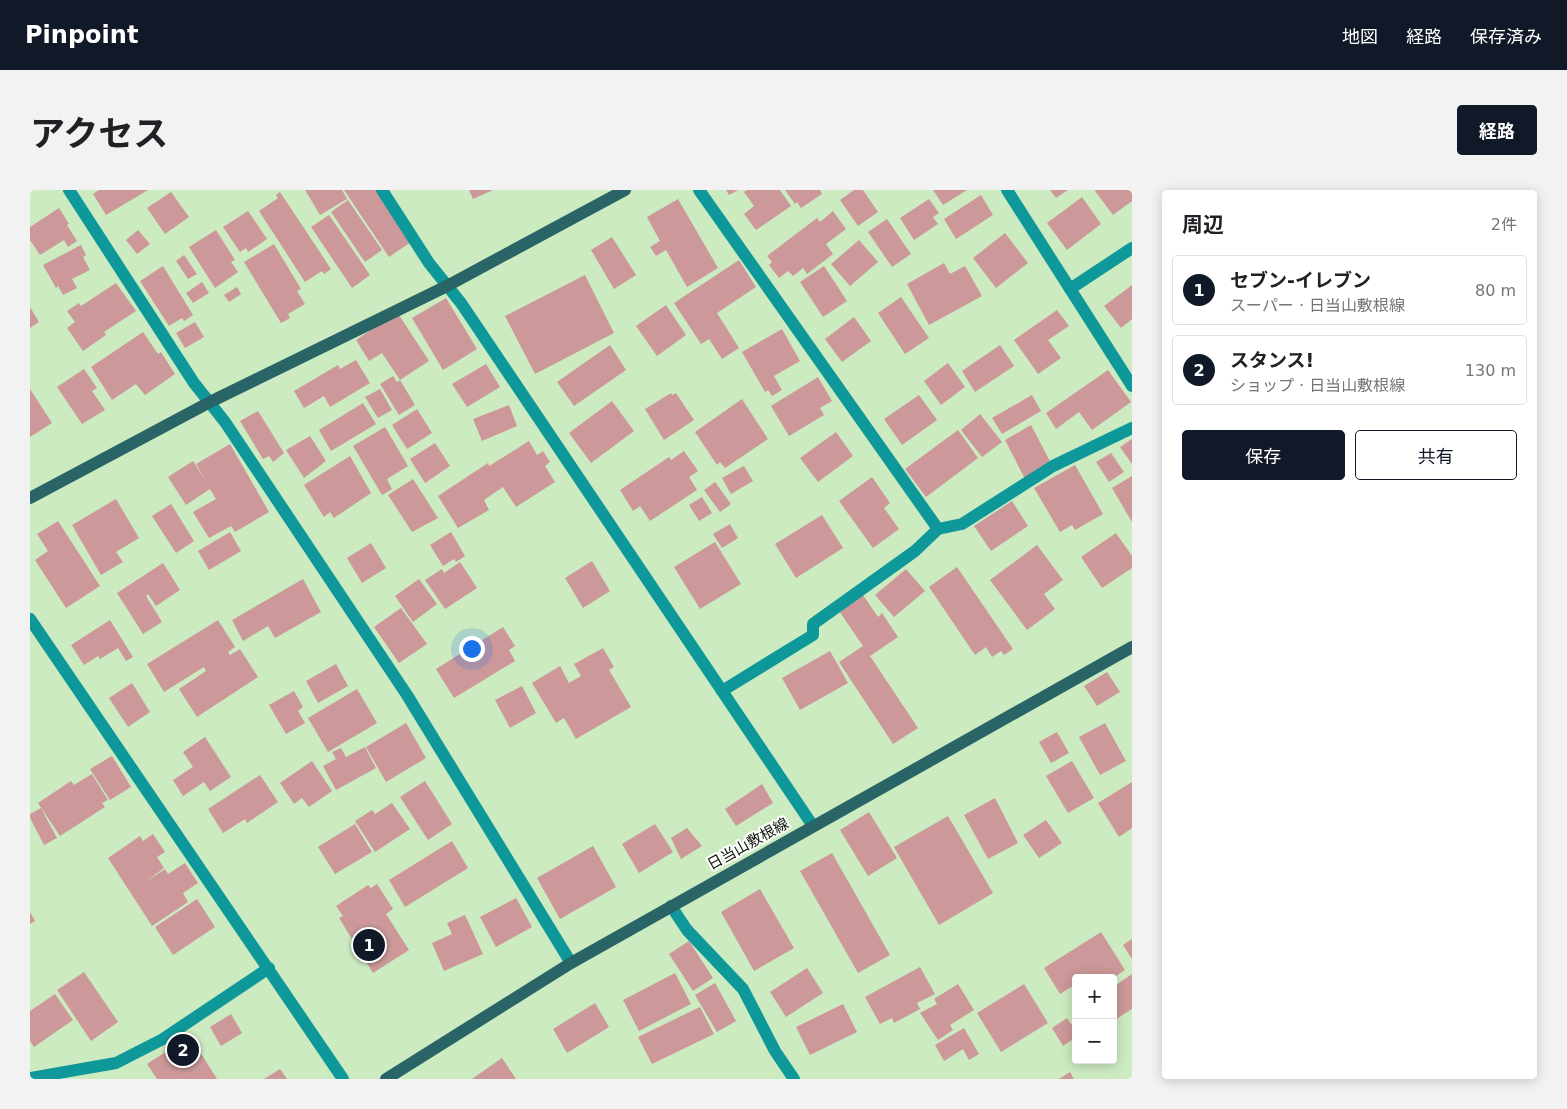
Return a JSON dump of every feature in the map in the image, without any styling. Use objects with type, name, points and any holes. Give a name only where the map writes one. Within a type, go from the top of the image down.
[{"type":"main road","points":[[30,498],[210,402],[447,286],[625,190]]},
{"type":"main road","name":"日当山敷根線","points":[[386,1079],[571,963],[1132,647]]},
{"type":"street","points":[[69,190],[194,383],[225,422],[407,696],[571,963]]},
{"type":"street","points":[[382,190],[429,263],[467,311],[813,826]]},
{"type":"street","points":[[699,190],[938,529]]},
{"type":"street","points":[[1007,190],[1132,386]]},
{"type":"street","points":[[1070,289],[1132,248]]},
{"type":"street","points":[[722,691],[813,635],[812,624],[915,551],[938,529],[962,524],[1053,466],[1132,428]]},
{"type":"street","points":[[30,619],[343,1079]]},
{"type":"street","points":[[671,906],[687,930],[743,989],[775,1051],[794,1079]]},
{"type":"street","points":[[30,1078],[116,1063],[162,1039],[269,968]]},
{"type":"building","points":[[99,190],[148,190],[106,215],[93,194]]},
{"type":"building","points":[[305,190],[342,190],[347,199],[320,215]]},
{"type":"building","points":[[344,190],[376,190],[411,242],[389,257]]},
{"type":"building","points":[[469,190],[493,190],[473,199]]},
{"type":"building","points":[[726,190],[738,190],[729,195]]},
{"type":"building","points":[[747,190],[780,190],[791,206],[756,230],[744,214],[754,206],[744,192]]},
{"type":"building","points":[[785,190],[820,190],[822,194],[801,208],[797,202],[795,204]]},
{"type":"building","points":[[854,190],[863,190],[878,212],[858,226],[840,200]]},
{"type":"building","points":[[933,190],[967,190],[943,205]]},
{"type":"building","points":[[1050,190],[1068,190],[1056,198]]},
{"type":"building","points":[[1096,190],[1132,190],[1132,201],[1113,215]]},
{"type":"building","points":[[171,192],[189,217],[165,234],[147,208]]},
{"type":"building","points":[[280,192],[331,269],[324,274],[322,271],[305,282],[259,211],[278,198],[276,195]]},
{"type":"building","points":[[981,195],[993,215],[956,239],[944,219]]},
{"type":"building","points":[[1082,197],[1101,224],[1067,250],[1047,223]]},
{"type":"building","points":[[678,199],[718,268],[687,287],[666,250],[656,256],[650,247],[660,241],[647,217]]},
{"type":"building","points":[[929,199],[939,213],[933,217],[938,224],[914,240],[900,218]]},
{"type":"building","points":[[348,200],[382,250],[365,262],[331,212]]},
{"type":"building","points":[[59,208],[77,241],[68,247],[64,240],[40,255],[30,240],[30,227]]},
{"type":"building","points":[[248,211],[267,239],[248,252],[246,248],[240,252],[223,227]]},
{"type":"building","points":[[833,211],[846,229],[826,244],[833,254],[807,274],[803,268],[793,276],[788,271],[779,278],[769,265],[772,262],[767,256],[817,218],[820,222]]},
{"type":"building","points":[[329,215],[370,275],[352,288],[311,227]]},
{"type":"building","points":[[887,219],[911,254],[892,267],[868,232]]},
{"type":"building","points":[[138,230],[150,244],[137,254],[126,240]]},
{"type":"building","points":[[216,230],[235,260],[231,262],[238,272],[215,288],[189,247]]},
{"type":"building","points":[[1005,233],[1028,263],[996,288],[973,258]]},
{"type":"building","points":[[612,237],[636,275],[614,289],[591,250]]},
{"type":"building","points":[[859,240],[878,262],[850,286],[831,264]]},
{"type":"building","points":[[274,244],[301,289],[297,291],[305,304],[288,314],[290,318],[281,323],[244,262]]},
{"type":"building","points":[[81,245],[86,255],[83,257],[90,270],[72,279],[77,288],[63,295],[58,286],[56,288],[43,265]]},
{"type":"building","points":[[184,255],[197,274],[188,279],[176,261]]},
{"type":"building","points":[[739,260],[756,287],[717,313],[739,348],[722,359],[709,339],[701,344],[674,303]]},
{"type":"building","points":[[944,263],[950,274],[965,266],[982,296],[929,325],[907,284]]},
{"type":"building","points":[[163,266],[193,315],[184,321],[182,318],[169,326],[140,281]]},
{"type":"building","points":[[824,266],[847,301],[823,317],[800,282]]},
{"type":"building","points":[[585,275],[614,333],[535,374],[505,316]]},
{"type":"building","points":[[202,282],[209,293],[193,303],[186,293]]},
{"type":"building","points":[[116,283],[136,311],[104,332],[106,335],[83,351],[67,328],[75,322],[67,311],[79,303],[81,306]]},
{"type":"building","points":[[1132,285],[1132,319],[1121,328],[1104,306]]},
{"type":"building","points":[[237,287],[241,294],[229,302],[224,295]]},
{"type":"building","points":[[901,297],[929,338],[905,354],[878,313]]},
{"type":"building","points":[[446,298],[477,349],[443,370],[412,318]]},
{"type":"building","points":[[666,305],[686,335],[657,356],[636,326]]},
{"type":"building","points":[[30,307],[39,322],[30,328]]},
{"type":"building","points":[[1057,310],[1069,326],[1048,340],[1061,358],[1038,374],[1014,340]]},
{"type":"building","points":[[397,312],[429,361],[400,380],[382,353],[369,361],[356,340]]},
{"type":"building","points":[[854,317],[871,341],[842,362],[825,339]]},
{"type":"building","points":[[195,322],[204,337],[185,348],[176,333]]},
{"type":"building","points":[[782,329],[800,361],[774,376],[782,390],[772,396],[768,390],[765,392],[742,352]]},
{"type":"building","points":[[143,332],[158,354],[161,352],[175,374],[145,395],[136,384],[112,400],[91,367]]},
{"type":"building","points":[[610,345],[626,370],[574,406],[557,382]]},
{"type":"building","points":[[1000,345],[1014,366],[975,392],[962,371]]},
{"type":"building","points":[[356,360],[370,383],[330,407],[324,396],[304,408],[294,391],[338,365],[340,369]]},
{"type":"building","points":[[948,363],[965,387],[941,405],[924,381]]},
{"type":"building","points":[[486,364],[500,387],[467,407],[452,384]]},
{"type":"building","points":[[84,369],[97,388],[92,391],[105,410],[82,424],[57,387]]},
{"type":"building","points":[[1108,370],[1131,402],[1092,430],[1079,412],[1056,429],[1046,413]]},
{"type":"building","points":[[393,376],[397,382],[400,380],[415,405],[399,415],[380,384]]},
{"type":"building","points":[[818,377],[832,401],[820,408],[824,415],[789,436],[771,406]]},
{"type":"building","points":[[30,389],[52,423],[30,437]]},
{"type":"building","points":[[380,389],[392,410],[378,418],[365,397]]},
{"type":"building","points":[[671,393],[672,395],[676,393],[694,420],[664,440],[645,409]]},
{"type":"building","points":[[919,395],[937,420],[902,445],[884,419]]},
{"type":"building","points":[[1032,395],[1041,411],[1002,434],[992,418]]},
{"type":"building","points":[[742,399],[768,439],[725,468],[720,462],[717,465],[695,432]]},
{"type":"building","points":[[612,401],[634,431],[591,463],[569,433]]},
{"type":"building","points":[[363,403],[376,424],[331,451],[319,430]]},
{"type":"building","points":[[509,405],[517,426],[482,441],[473,419]]},
{"type":"building","points":[[417,409],[432,433],[407,449],[392,425]]},
{"type":"building","points":[[258,411],[284,453],[273,462],[269,456],[263,459],[240,421]]},
{"type":"building","points":[[980,414],[1002,442],[982,457],[961,430]]},
{"type":"building","points":[[1031,425],[1052,465],[1025,479],[1005,440]]},
{"type":"building","points":[[385,427],[408,466],[387,479],[392,489],[382,495],[353,446]]},
{"type":"building","points":[[958,430],[978,458],[926,497],[905,469]]},
{"type":"building","points":[[836,432],[853,456],[818,482],[800,458]]},
{"type":"building","points":[[310,436],[326,461],[304,478],[286,450]]},
{"type":"building","points":[[1132,439],[1132,464],[1120,447]]},
{"type":"building","points":[[529,441],[537,455],[543,451],[550,462],[545,466],[555,482],[516,507],[503,487],[484,500],[489,510],[458,528],[438,496],[488,463],[489,466]]},
{"type":"building","points":[[435,443],[450,466],[425,483],[410,459]]},
{"type":"building","points":[[230,444],[269,512],[235,532],[231,526],[209,538],[193,512],[216,499],[210,489],[186,505],[168,477],[193,461],[206,482],[196,464]]},
{"type":"building","points":[[684,451],[698,471],[689,477],[697,490],[650,521],[640,506],[633,511],[620,490],[669,457],[671,460]]},
{"type":"building","points":[[1111,453],[1124,472],[1109,482],[1096,462]]},
{"type":"building","points":[[350,456],[371,493],[334,518],[330,512],[324,517],[304,485]]},
{"type":"building","points":[[1075,465],[1103,514],[1075,530],[1072,525],[1060,532],[1034,488]]},
{"type":"building","points":[[744,466],[753,481],[731,494],[722,478]]},
{"type":"building","points":[[1132,476],[1132,522],[1112,488]]},
{"type":"building","points":[[872,477],[890,503],[884,508],[899,529],[873,548],[839,501]]},
{"type":"building","points":[[413,479],[438,518],[412,532],[388,495]]},
{"type":"building","points":[[715,482],[731,504],[720,512],[704,490]]},
{"type":"building","points":[[702,497],[712,513],[699,521],[689,505]]},
{"type":"building","points":[[116,499],[139,538],[116,552],[123,562],[101,575],[72,525]]},
{"type":"building","points":[[1012,501],[1028,526],[991,551],[974,526]]},
{"type":"building","points":[[171,504],[194,541],[176,553],[152,516]]},
{"type":"building","points":[[822,515],[843,548],[796,578],[775,544]]},
{"type":"building","points":[[58,521],[100,586],[66,608],[35,560],[48,551],[37,534]]},
{"type":"building","points":[[730,524],[738,538],[722,548],[713,534]]},
{"type":"building","points":[[230,532],[241,551],[209,570],[198,551]]},
{"type":"building","points":[[451,532],[465,556],[456,562],[454,559],[443,566],[430,545]]},
{"type":"building","points":[[1116,533],[1132,556],[1132,568],[1102,588],[1081,557]]},
{"type":"building","points":[[715,542],[741,584],[700,609],[674,567]]},
{"type":"building","points":[[371,543],[386,568],[362,583],[347,558]]},
{"type":"building","points":[[1037,545],[1063,580],[1044,594],[1055,609],[1027,630],[990,580]]},
{"type":"building","points":[[592,561],[610,591],[583,608],[565,578]]},
{"type":"building","points":[[460,562],[477,588],[445,609],[425,580],[442,569],[444,573]]},
{"type":"building","points":[[163,563],[180,590],[156,606],[148,594],[146,596],[162,622],[143,634],[117,593]]},
{"type":"building","points":[[957,567],[1013,649],[1004,655],[1001,651],[992,657],[986,647],[975,655],[929,587]]},
{"type":"building","points":[[906,569],[925,591],[894,617],[875,595]]},
{"type":"building","points":[[303,579],[321,612],[275,638],[268,626],[243,641],[232,620]]},
{"type":"building","points":[[419,579],[437,604],[413,622],[395,596]]},
{"type":"building","points":[[861,592],[878,617],[882,613],[898,637],[870,656],[918,728],[893,744],[839,662],[863,646],[837,608]]},
{"type":"building","points":[[401,608],[427,644],[399,663],[374,627]]},
{"type":"building","points":[[110,620],[133,657],[126,661],[118,648],[100,659],[98,656],[84,665],[71,645]]},
{"type":"building","points":[[218,620],[235,647],[228,652],[230,655],[240,649],[258,677],[197,717],[179,689],[206,671],[204,667],[164,692],[147,664]]},
{"type":"building","points":[[503,627],[515,646],[509,650],[515,661],[454,698],[436,669]]},
{"type":"building","points":[[603,648],[614,667],[609,670],[631,707],[576,739],[564,718],[556,723],[532,683],[560,666],[569,683],[581,676],[574,664]]},
{"type":"building","points":[[830,651],[848,683],[800,710],[782,678]]},
{"type":"building","points":[[336,664],[348,686],[318,703],[306,681]]},
{"type":"building","points":[[1107,672],[1120,692],[1097,706],[1084,686]]},
{"type":"building","points":[[132,683],[150,712],[128,727],[109,698]]},
{"type":"building","points":[[522,686],[536,713],[510,728],[495,700]]},
{"type":"building","points":[[357,689],[377,723],[328,752],[308,718]]},
{"type":"building","points":[[294,691],[303,707],[298,711],[305,723],[286,734],[269,705]]},
{"type":"building","points":[[406,723],[426,758],[386,782],[366,747]]},
{"type":"building","points":[[1105,723],[1126,761],[1100,775],[1079,737]]},
{"type":"building","points":[[1057,732],[1069,753],[1051,763],[1039,742]]},
{"type":"building","points":[[205,737],[231,777],[210,791],[204,782],[183,796],[173,780],[193,767],[183,752]]},
{"type":"building","points":[[365,747],[376,768],[336,790],[323,766],[336,759],[332,752],[341,748],[346,757]]},
{"type":"building","points":[[112,756],[131,787],[110,800],[90,769]]},
{"type":"building","points":[[312,761],[332,791],[309,807],[302,798],[294,804],[280,783]]},
{"type":"building","points":[[1072,761],[1094,798],[1068,813],[1046,776]]},
{"type":"building","points":[[92,774],[108,800],[102,803],[105,807],[60,836],[38,803],[71,781],[74,785]]},
{"type":"building","points":[[260,775],[278,802],[247,823],[245,819],[223,833],[208,809]]},
{"type":"building","points":[[425,781],[452,824],[428,840],[400,797]]},
{"type":"building","points":[[1132,782],[1132,828],[1119,837],[1098,803]]},
{"type":"building","points":[[762,784],[773,803],[736,826],[725,809]]},
{"type":"building","points":[[995,798],[1018,843],[988,859],[964,815]]},
{"type":"building","points":[[392,803],[410,829],[375,852],[355,821],[372,810],[375,814]]},
{"type":"building","points":[[41,808],[57,838],[44,845],[30,818],[30,814]]},
{"type":"building","points":[[869,812],[897,858],[868,876],[840,830]]},
{"type":"building","points":[[948,816],[993,893],[939,925],[894,847]]},
{"type":"building","points":[[1046,820],[1062,843],[1039,858],[1023,835]]},
{"type":"building","points":[[355,824],[372,852],[335,874],[318,847]]},
{"type":"building","points":[[655,824],[673,852],[639,873],[622,844]]},
{"type":"building","points":[[687,828],[702,846],[681,859],[671,838]]},
{"type":"building","points":[[153,834],[165,852],[157,857],[164,868],[144,883],[165,869],[168,874],[185,863],[198,883],[183,893],[188,902],[152,926],[108,858],[140,836],[143,841]]},
{"type":"building","points":[[452,841],[468,868],[405,907],[389,880]]},
{"type":"building","points":[[593,846],[616,887],[560,919],[537,878]]},
{"type":"building","points":[[832,853],[890,955],[858,973],[800,871]]},
{"type":"building","points":[[377,884],[393,909],[386,914],[409,950],[373,973],[339,918],[343,916],[336,906],[368,885],[371,888]]},
{"type":"building","points":[[760,889],[794,948],[754,971],[721,912]]},
{"type":"building","points":[[516,898],[532,927],[496,947],[480,917]]},
{"type":"building","points":[[197,899],[215,927],[173,955],[155,927]]},
{"type":"building","points":[[30,912],[35,921],[30,924]]},
{"type":"building","points":[[465,915],[483,954],[444,971],[432,943],[452,934],[447,923]]},
{"type":"building","points":[[1101,932],[1125,970],[1117,975],[1072,974],[1072,986],[1060,994],[1044,968]]},
{"type":"building","points":[[1132,939],[1132,959],[1123,945]]},
{"type":"building","points":[[689,941],[713,978],[693,991],[669,954]]},
{"type":"building","points":[[920,967],[935,994],[917,1003],[920,1009],[894,1023],[892,1018],[880,1024],[865,997]]},
{"type":"building","points":[[807,968],[823,993],[786,1017],[770,992]]},
{"type":"building","points":[[84,972],[118,1022],[91,1041],[57,990]]},
{"type":"building","points":[[675,973],[691,1004],[639,1031],[623,1000]]},
{"type":"building","points":[[1132,974],[1132,1009],[1117,1018],[1117,984]]},
{"type":"building","points":[[715,983],[736,1021],[717,1032],[695,995]]},
{"type":"building","points":[[958,984],[974,1010],[950,1025],[953,1030],[938,1040],[920,1013],[937,1004],[944,1015],[934,999]]},
{"type":"building","points":[[1024,984],[1048,1023],[1001,1052],[977,1013]]},
{"type":"building","points":[[55,994],[73,1020],[34,1047],[30,1041],[30,1011]]},
{"type":"building","points":[[595,1003],[609,1027],[567,1053],[553,1029]]},
{"type":"building","points":[[843,1004],[857,1032],[810,1055],[796,1027]]},
{"type":"building","points":[[700,1007],[714,1034],[652,1064],[638,1037]]},
{"type":"building","points":[[231,1014],[242,1033],[221,1046],[210,1027]]},
{"type":"building","points":[[1067,1018],[1072,1025],[1072,1040],[1063,1046],[1052,1028]]},
{"type":"building","points":[[964,1028],[979,1054],[969,1060],[963,1049],[944,1061],[935,1045]]},
{"type":"building","points":[[190,1036],[217,1079],[157,1079],[147,1064]]},
{"type":"building","points":[[502,1058],[516,1079],[472,1079]]},
{"type":"building","points":[[280,1069],[287,1079],[264,1079]]},
{"type":"building","points":[[1070,1072],[1074,1079],[1059,1079]]},
{"type":"place","name":"セブン-イレブン","points":[[369,945]]},
{"type":"place","name":"スタンス!","points":[[183,1050]]}]
